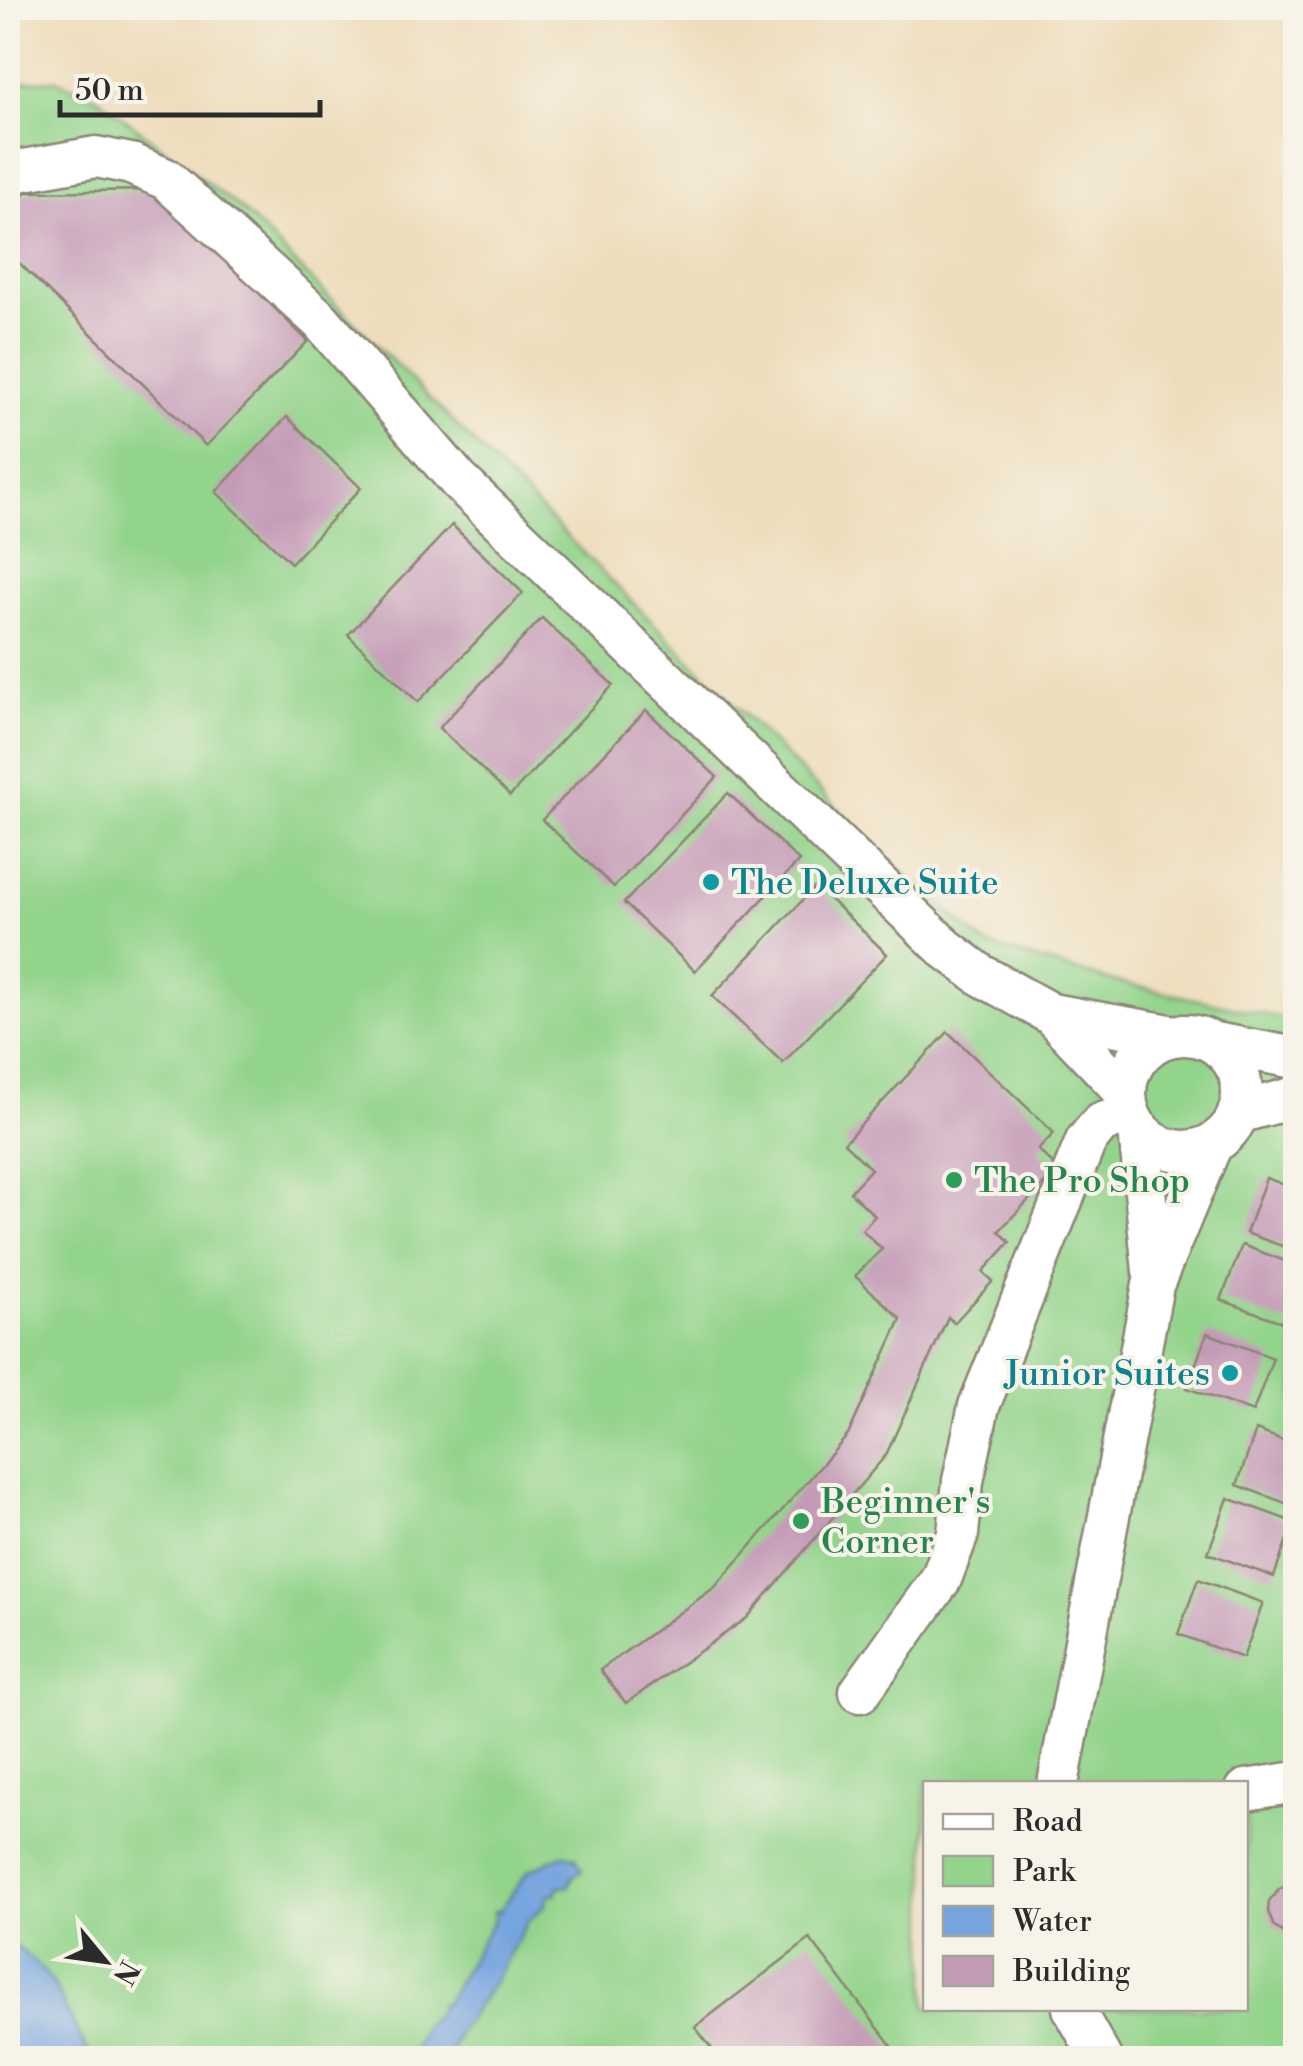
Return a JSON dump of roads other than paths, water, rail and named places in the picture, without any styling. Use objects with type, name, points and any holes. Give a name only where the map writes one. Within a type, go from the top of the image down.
[{"type":"lane","points":[[8,173],[96,157],[131,164],[166,179],[321,321],[458,480],[944,948],[981,975],[1051,1014],[1296,1058]]},
{"type":"lane","points":[[1051,1014],[1131,1112],[1155,1144],[1173,1150],[1194,1150],[1212,1144],[1228,1131],[1242,1094],[1239,1073],[1229,1056],[1194,1039],[1156,1042],[1130,1072],[1131,1112],[1149,1210],[1153,1285]]},
{"type":"lane","points":[[1238,1113],[1296,1097]]},
{"type":"lane","points":[[860,1692],[941,1578],[958,1534],[963,1481],[979,1406],[1086,1140],[1100,1123],[1131,1112]]},
{"type":"lane","points":[[1059,1781],[1153,1285],[1212,1144]]},
{"type":"lane","points":[[1248,1790],[1296,1782]]},
{"type":"lane","points":[[1075,2011],[1101,2058]]},
{"type":"water","points":[[563,1855],[576,1857],[582,1871],[572,1877],[568,1887],[559,1886],[556,1894],[547,1896],[546,1904],[528,1921],[495,1980],[459,2032],[448,2058],[410,2058],[423,2027],[438,2013],[440,2004],[445,2003],[494,1920],[494,1911],[499,1912],[528,1871]]},
{"type":"water","points":[[8,1942],[26,1954],[50,1980],[92,2058],[8,2058]]},
{"type":"place","name":"The Deluxe Suite","points":[[711,882]]},
{"type":"place","name":"The Pro Shop","points":[[954,1180]]},
{"type":"place","name":"Junior Suites","points":[[1230,1373]]},
{"type":"place","name":"Beginner's Corner","points":[[801,1521]]}]
